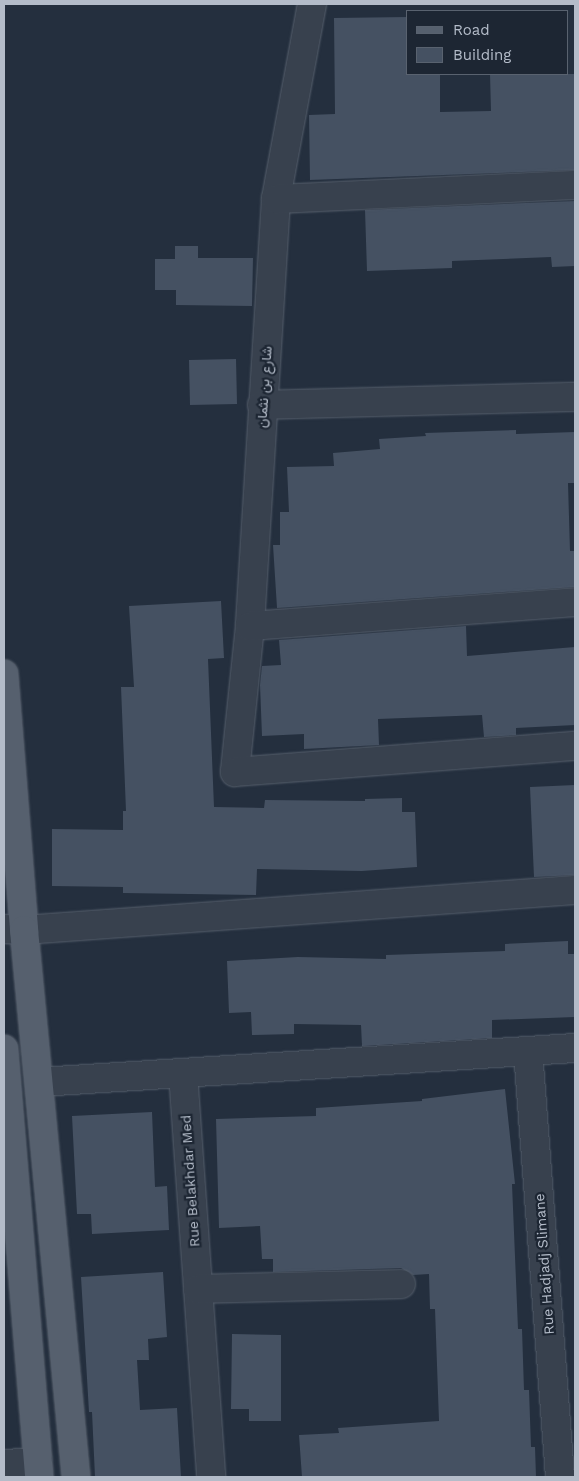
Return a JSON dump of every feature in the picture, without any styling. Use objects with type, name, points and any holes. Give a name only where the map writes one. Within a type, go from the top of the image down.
[{"type":"main road","points":[[4,674],[14,930],[40,1082],[76,1477]]},
{"type":"main road","points":[[4,1049],[12,1254],[38,1469]]},
{"type":"street","name":"شارع بن نثمان","points":[[312,4],[276,199],[250,626],[235,772],[575,746]]},
{"type":"street","points":[[276,199],[575,185]]},
{"type":"street","points":[[262,405],[575,397]]},
{"type":"street","points":[[250,626],[575,602]]},
{"type":"street","points":[[14,930],[575,890]]},
{"type":"street","points":[[40,1082],[575,1048]]},
{"type":"street","name":"Rue Hadjadj Slimane","points":[[528,1051],[560,1477]]},
{"type":"street","name":"Rue Belakhdar Med","points":[[183,1074],[211,1477]]},
{"type":"street","points":[[198,1290],[400,1284]]},
{"type":"street","points":[[4,1464],[38,1469]]},
{"type":"building","points":[[406,17],[406,75],[440,75],[440,112],[491,111],[490,75],[575,74],[575,170],[310,180],[309,115],[335,114],[334,18]]},
{"type":"building","points":[[575,201],[575,266],[552,267],[551,257],[452,261],[452,268],[367,271],[365,210]]},
{"type":"building","points":[[175,246],[198,246],[198,258],[253,258],[252,306],[176,305],[176,290],[155,290],[155,259],[175,259]]},
{"type":"building","points":[[236,359],[237,404],[190,405],[189,360]]},
{"type":"building","points":[[516,430],[516,434],[575,432],[575,483],[568,483],[570,551],[575,551],[575,587],[277,608],[273,545],[280,545],[280,512],[289,512],[287,467],[334,466],[333,453],[380,449],[379,439],[426,436],[425,433]]},
{"type":"building","points":[[221,601],[224,658],[208,659],[214,807],[264,808],[265,800],[365,801],[365,799],[402,798],[402,812],[415,812],[417,867],[362,871],[257,869],[256,895],[123,893],[123,887],[52,886],[52,829],[123,830],[123,811],[126,811],[121,687],[134,687],[129,606]]},
{"type":"building","points":[[466,626],[467,656],[575,647],[575,725],[516,728],[516,735],[484,737],[482,715],[378,719],[379,745],[304,749],[304,734],[262,736],[260,685],[262,666],[281,665],[279,640]]},
{"type":"building","points":[[575,785],[575,875],[534,877],[530,787]]},
{"type":"building","points":[[568,941],[568,954],[575,954],[575,1017],[492,1020],[492,1038],[362,1046],[361,1025],[294,1024],[294,1034],[252,1035],[251,1012],[229,1013],[227,961],[298,957],[386,959],[386,955],[505,951],[505,944]]},
{"type":"building","points":[[505,1089],[515,1184],[512,1184],[518,1329],[522,1329],[524,1390],[529,1390],[531,1447],[535,1447],[536,1477],[302,1477],[299,1435],[339,1433],[338,1428],[439,1421],[435,1309],[430,1309],[429,1274],[413,1275],[401,1268],[273,1272],[273,1259],[262,1259],[260,1226],[219,1228],[216,1119],[316,1116],[316,1108],[422,1101],[422,1099]]},
{"type":"building","points":[[152,1112],[155,1187],[167,1186],[169,1230],[92,1234],[91,1214],[77,1214],[72,1116]]},
{"type":"building","points":[[163,1272],[167,1337],[148,1339],[149,1360],[137,1360],[140,1410],[177,1408],[181,1477],[95,1477],[92,1412],[89,1412],[81,1277]]},
{"type":"building","points":[[232,1334],[281,1335],[281,1421],[249,1421],[249,1409],[231,1409]]}]
